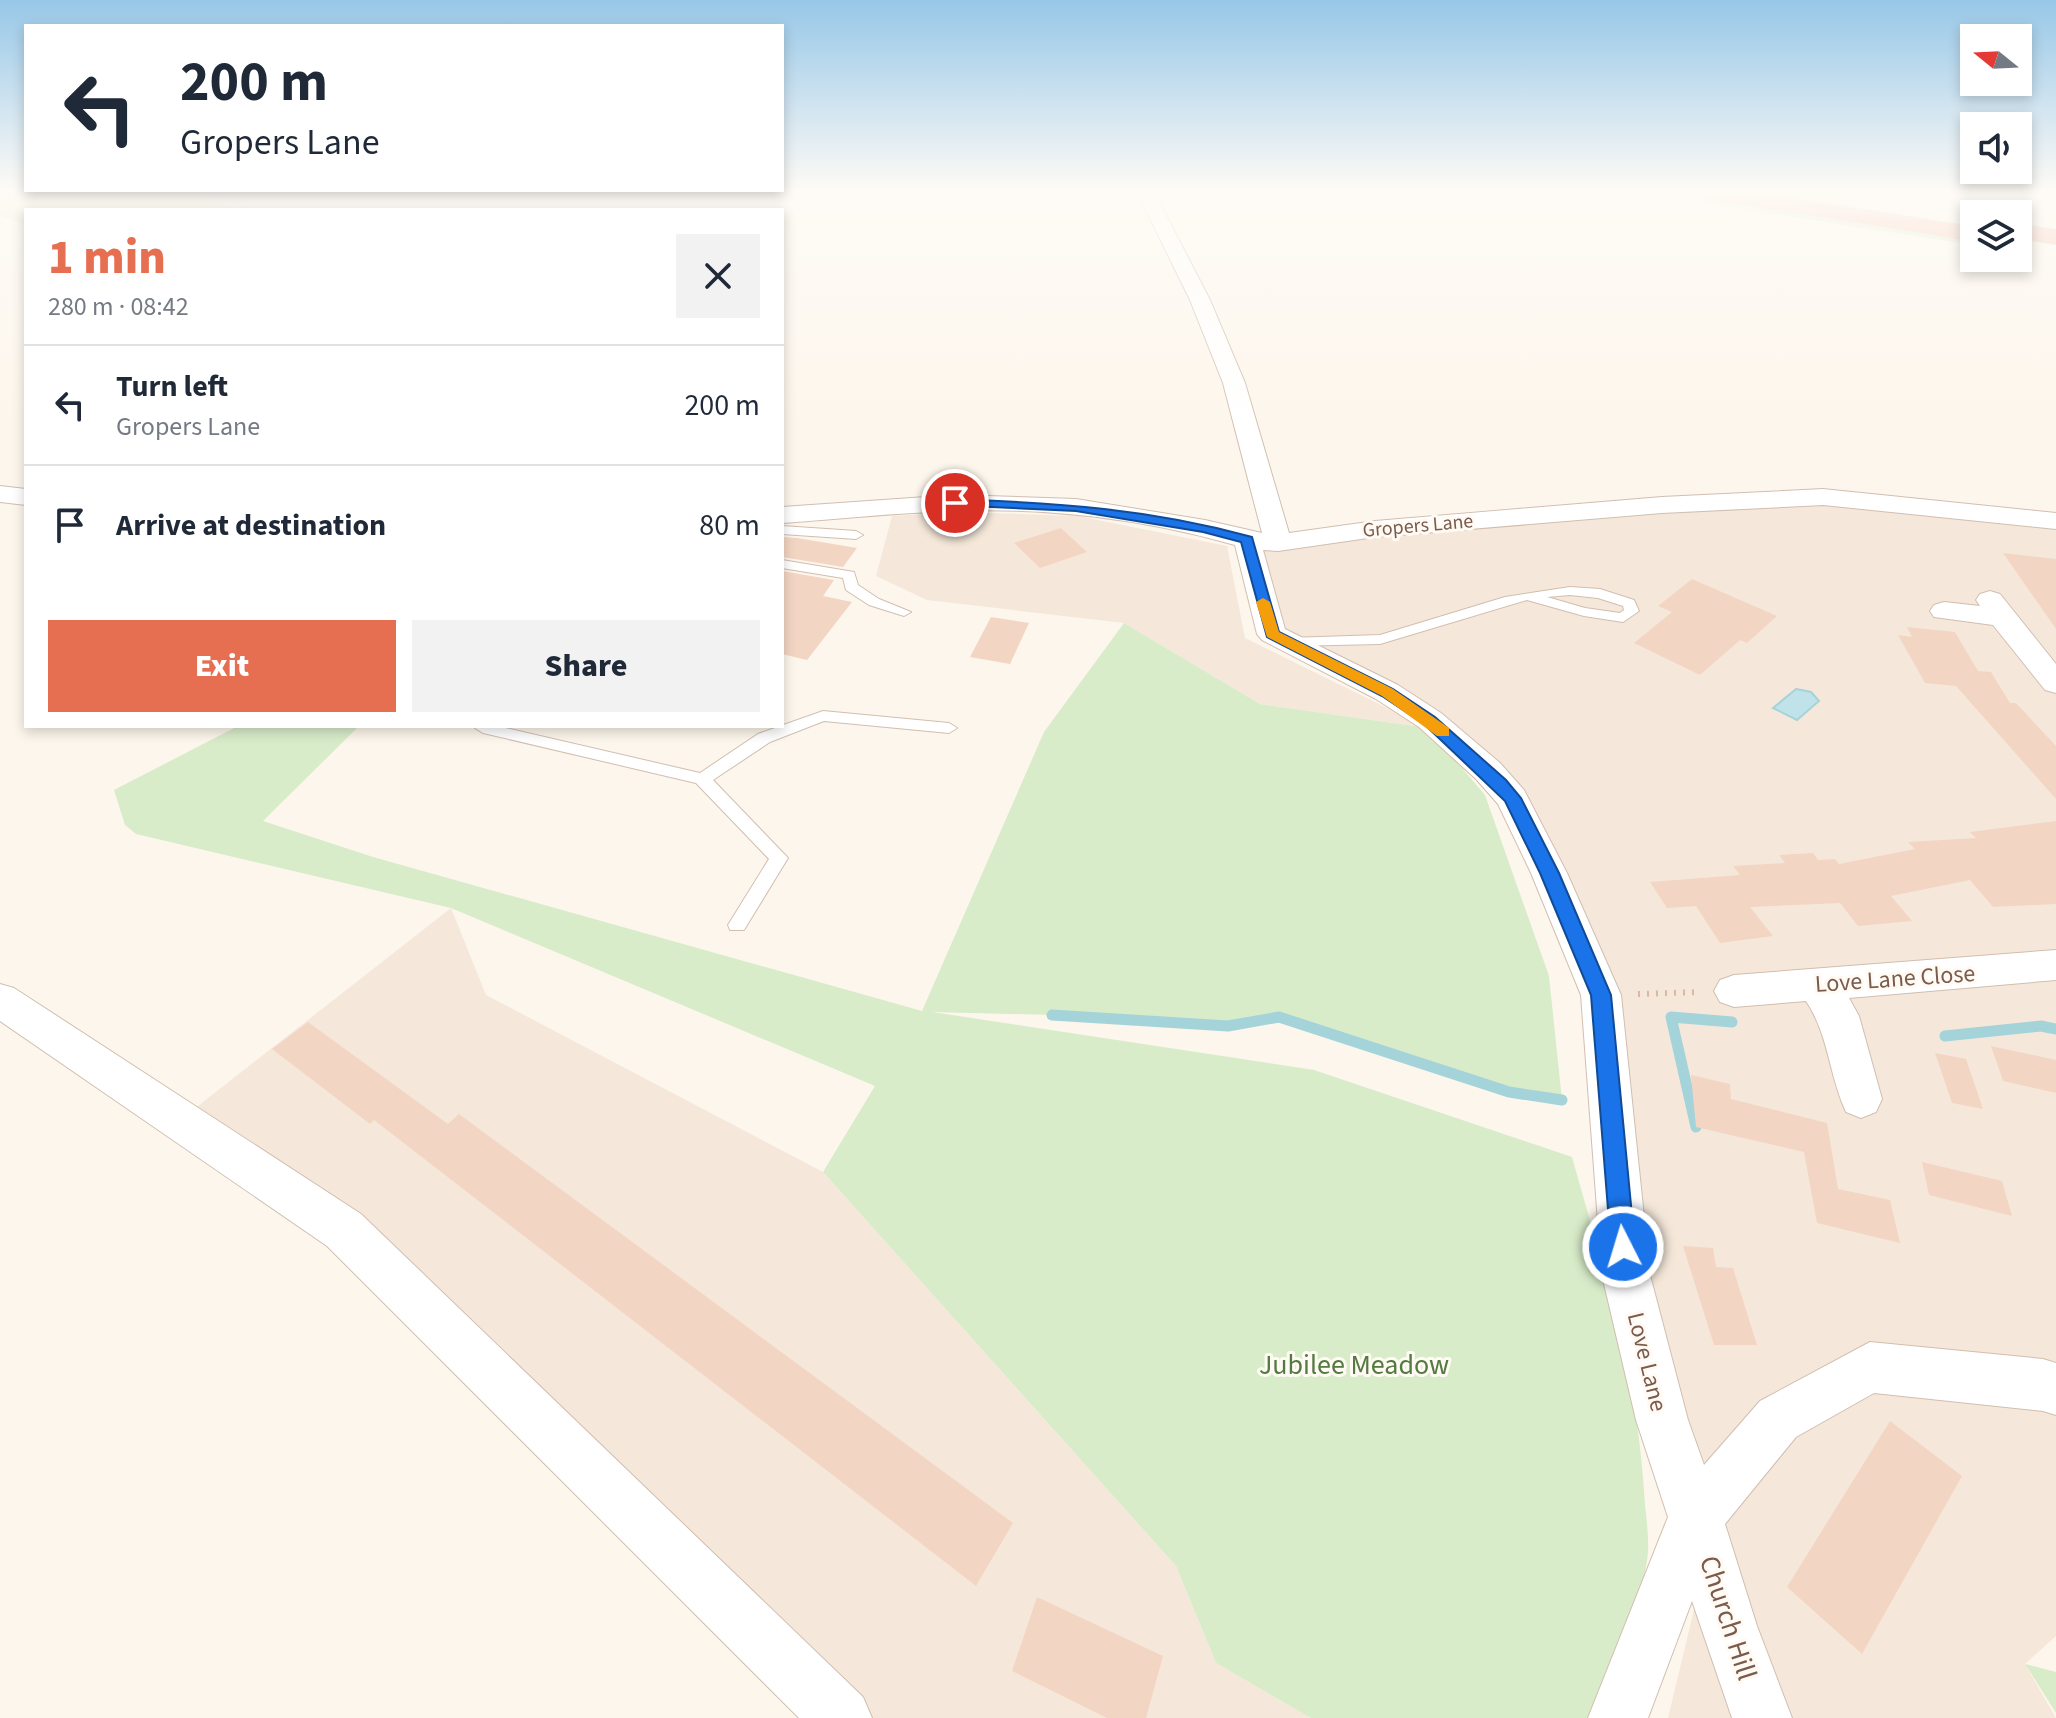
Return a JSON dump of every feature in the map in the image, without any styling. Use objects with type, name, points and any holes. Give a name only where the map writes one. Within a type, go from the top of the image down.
[{"type":"street","name":"Love Lane","points":[[1186,272],[1234,383],[1262,541],[1272,634],[1387,692],[1430,720],[1488,771],[1512,798],[1549,873],[1601,995],[1626,1275],[1662,1420],[1695,1517]]},
{"type":"street","points":[[0,494],[24,497]]},
{"type":"street","name":"Gropers Lane","points":[[784,515],[955,503],[1076,507],[1205,528],[1262,541],[1662,505],[1823,497],[2056,521]]},
{"type":"street","points":[[1944,611],[1996,609],[2056,683]]},
{"type":"street","name":"Love Lane Close","points":[[1734,991],[2056,965]]},
{"type":"street","points":[[1817,985],[1839,1016],[1861,1099]]},
{"type":"street","points":[[0,1000],[344,1230],[842,1718]]},
{"type":"street","points":[[1618,1718],[1695,1517],[1778,1419],[1870,1367],[2043,1385],[2056,1389]]},
{"type":"street","name":"Church Hill","points":[[1695,1517],[1728,1626],[1762,1718]]},
{"type":"lane","points":[[784,530],[856,535]]},
{"type":"lane","points":[[784,564],[849,575],[851,587],[862,595],[904,612]]},
{"type":"lane","points":[[1289,642],[1368,641],[1393,637],[1496,602],[1528,596],[1594,593],[1629,603],[1632,611],[1623,618],[1606,616],[1528,596]]},
{"type":"lane","points":[[702,779],[764,738],[823,716],[949,728]]},
{"type":"lane","points":[[483,728],[702,779],[779,858],[737,925]]},
{"type":"path","points":[[1601,995],[1734,991]]},
{"type":"shaded area","points":[[1832,502],[2056,529],[2056,1636],[2025,1664],[2056,1718],[1773,1718],[1662,1420],[1601,995],[1512,798],[1430,721],[1272,634],[1247,540],[1655,510]]},
{"type":"shaded area","points":[[961,512],[1078,516],[1227,546],[1245,638],[1428,728],[1260,704],[1124,623],[927,600],[876,576],[892,516]]},
{"type":"shaded area","points":[[451,908],[486,995],[823,1172],[1176,1566],[1216,1663],[1311,1718],[842,1718],[344,1230],[180,1120]]},
{"type":"shaded area","points":[[1697,1597],[1739,1718],[1668,1718]]},
{"type":"green space","name":"Jubilee Meadow","points":[[1124,623],[1260,704],[1428,728],[1485,795],[1549,976],[1562,1100],[1509,1092],[1279,1017],[1228,1026],[1052,1015],[932,1012],[1314,1070],[1572,1157],[1607,1281],[1626,1364],[1640,1448],[1648,1537],[1645,1571],[1633,1614],[1607,1681],[1588,1718],[1311,1718],[1216,1663],[1176,1566],[823,1172],[875,1086],[451,908],[136,834],[125,825],[114,790],[234,728],[357,728],[263,821],[373,857],[922,1011],[1044,732]]},
{"type":"green space","points":[[2025,1664],[2056,1672],[2056,1713]]},
{"type":"water","points":[[1796,689],[1811,692],[1819,701],[1797,720],[1773,708]]},
{"type":"building","points":[[1061,528],[1087,552],[1040,568],[1014,543]]},
{"type":"building","points":[[784,537],[857,548],[843,567],[784,557]]},
{"type":"building","points":[[2003,553],[2056,559],[2056,629]]},
{"type":"building","points":[[784,571],[834,580],[823,596],[852,602],[807,660],[784,654]]},
{"type":"building","points":[[1692,579],[1777,616],[1747,643],[1740,640],[1700,675],[1634,643],[1672,612],[1658,606]]},
{"type":"building","points":[[991,617],[1029,623],[1010,664],[970,657]]},
{"type":"building","points":[[1907,627],[1955,632],[1978,671],[1991,672],[2010,703],[2016,703],[2056,746],[2056,799],[1956,686],[1925,683],[1898,635],[1912,637]]},
{"type":"building","points":[[2056,821],[2056,904],[1993,907],[1970,880],[1891,896],[1912,921],[1858,926],[1840,903],[1750,907],[1773,936],[1720,943],[1696,906],[1667,908],[1650,882],[1740,875],[1733,866],[1785,863],[1779,855],[1813,853],[1818,860],[1835,859],[1839,864],[1915,849],[1908,842],[1976,838],[1970,832]]},
{"type":"building","points":[[308,1022],[448,1124],[459,1114],[1013,1523],[976,1586],[374,1120],[370,1124],[272,1049]]},
{"type":"building","points":[[1991,1046],[2056,1060],[2056,1093],[2003,1081]]},
{"type":"building","points":[[1935,1053],[1966,1059],[1983,1109],[1952,1103]]},
{"type":"building","points":[[1691,1075],[1730,1084],[1731,1099],[1827,1123],[1838,1189],[1890,1200],[1900,1243],[1817,1223],[1804,1152],[1696,1127]]},
{"type":"building","points":[[1922,1162],[2002,1181],[2012,1216],[1929,1195]]},
{"type":"building","points":[[1683,1246],[1713,1248],[1716,1267],[1733,1268],[1757,1345],[1714,1345]]},
{"type":"building","points":[[1890,1421],[1962,1476],[1862,1654],[1787,1587]]},
{"type":"building","points":[[1037,1597],[1163,1656],[1146,1718],[1107,1718],[1012,1671]]},
{"type":"waterway","points":[[1052,1015],[1228,1026],[1279,1017],[1509,1092],[1562,1100]]},
{"type":"waterway","points":[[1696,1127],[1671,1017],[1732,1022]]},
{"type":"waterway","points":[[1945,1036],[2041,1026],[2056,1029]]},
{"type":"slow traffic","points":[[1263,602],[1272,634],[1387,692],[1443,732]]},
{"type":"route","points":[[955,503],[1076,507],[1205,528],[1247,540],[1272,634],[1387,692],[1430,720],[1488,771],[1512,798],[1549,873],[1601,995],[1623,1247]]}]
